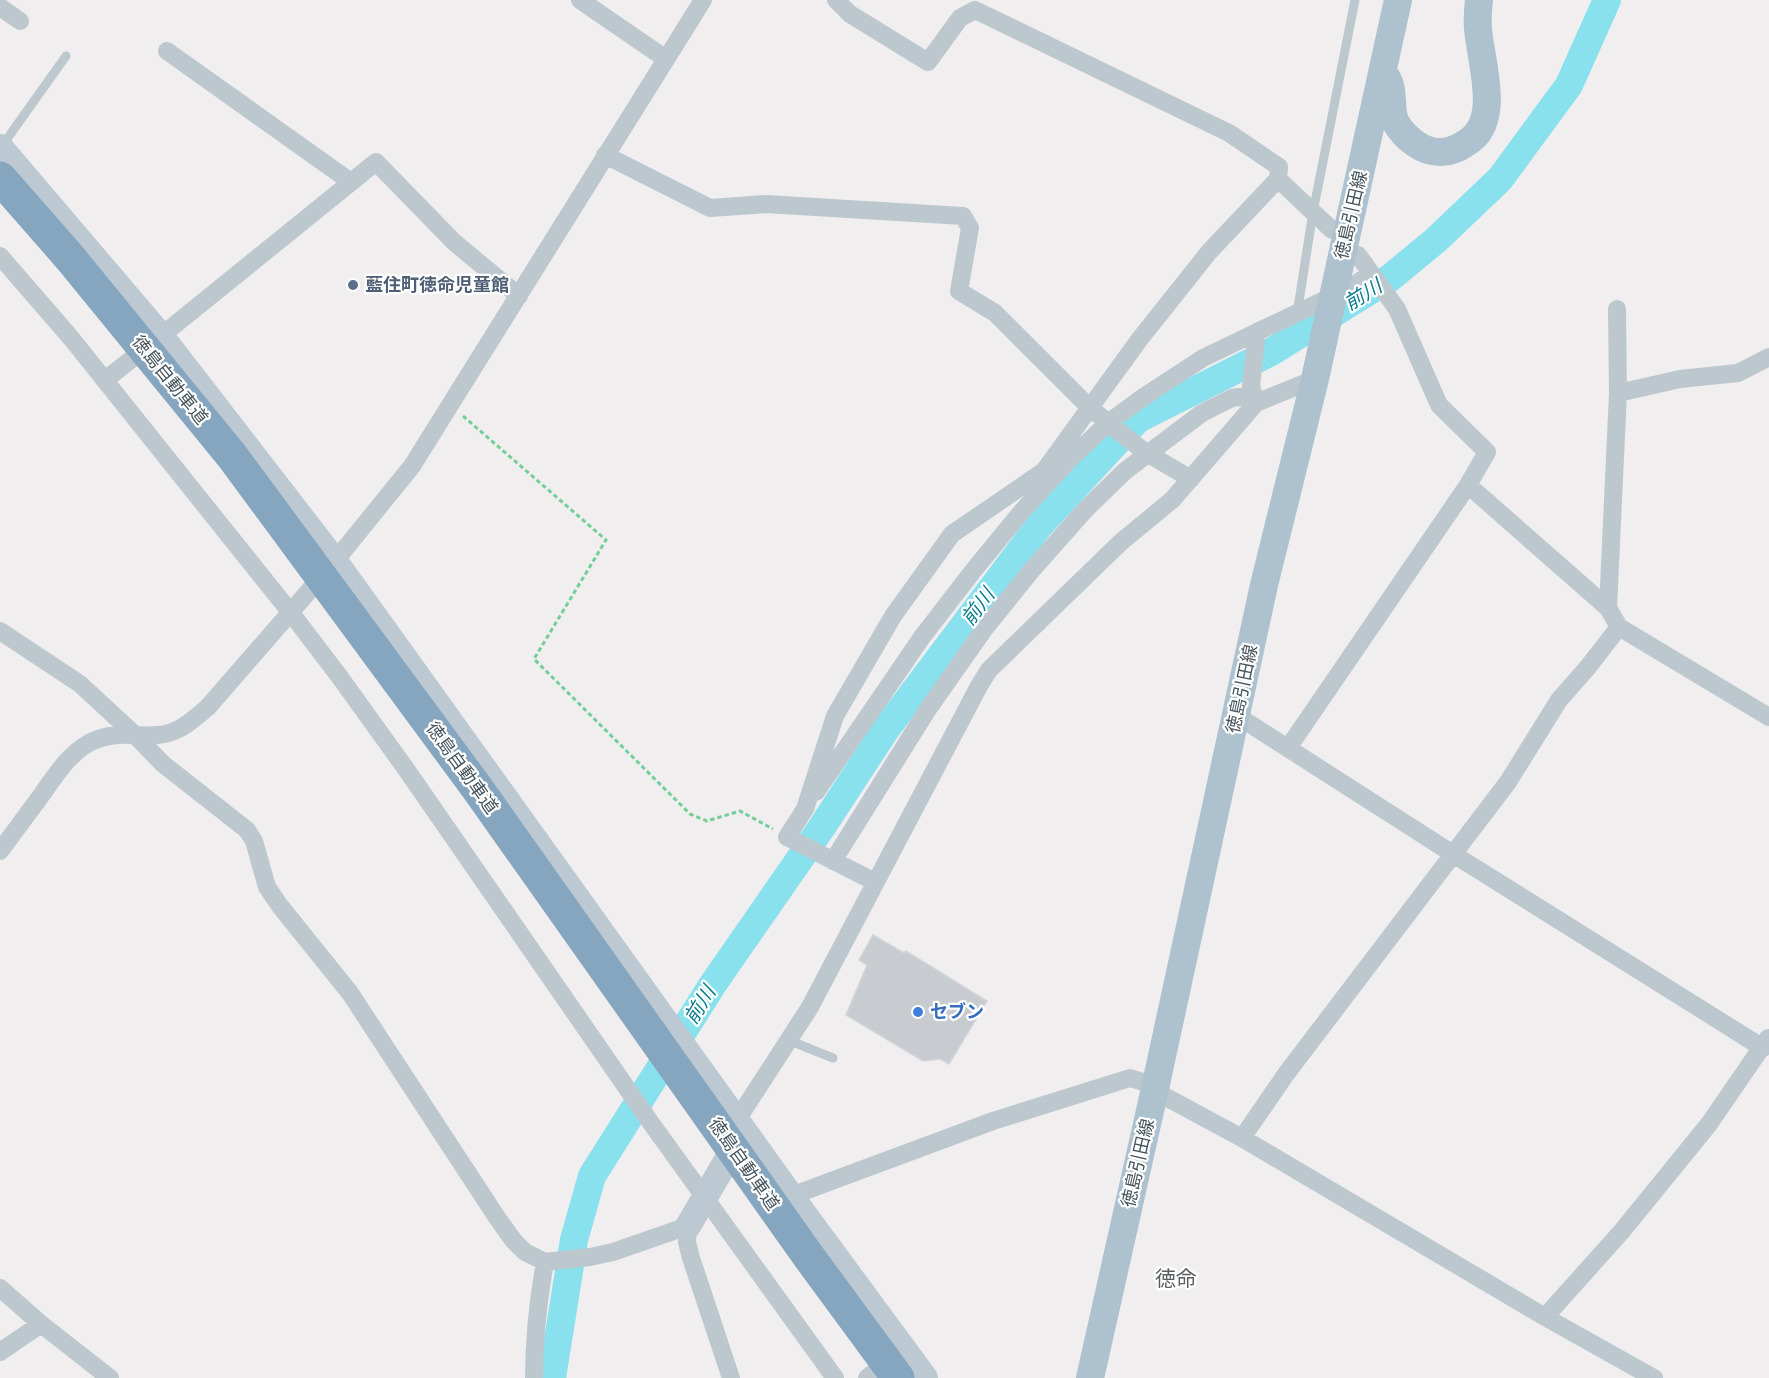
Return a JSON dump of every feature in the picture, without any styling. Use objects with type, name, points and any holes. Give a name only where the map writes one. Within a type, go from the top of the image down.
[{"type":"highway","name":"徳島自動車道","points":[[4,165],[71,259],[232,456],[477,788],[802,1247],[901,1364]]},
{"type":"main road","name":"徳島引田線","points":[[1089,1378],[1155,1089],[1264,585],[1317,368],[1398,0]]},
{"type":"main road","points":[[1383,71],[1391,86],[1395,121],[1406,137],[1422,148],[1440,152],[1458,148],[1473,139],[1482,126],[1488,94],[1478,27],[1479,0]]},
{"type":"street","points":[[580,0],[666,59]]},
{"type":"street","points":[[0,851],[66,762],[85,744],[98,738],[116,735],[157,735],[172,732],[190,723],[208,707],[335,561],[412,466],[703,0]]},
{"type":"street","points":[[805,808],[834,716],[900,607],[952,534],[1044,471],[1139,340],[1209,252],[1278,179],[1279,167],[1228,133],[975,10],[960,18],[928,62],[850,14],[836,0]]},
{"type":"street","points":[[0,6],[20,21]]},
{"type":"street","points":[[167,51],[351,182]]},
{"type":"street","points":[[605,155],[710,208],[766,204],[963,216],[970,228],[959,291],[995,313],[1089,407],[1147,453],[1191,479]]},
{"type":"street","points":[[105,380],[376,162],[454,242],[519,296]]},
{"type":"street","points":[[4,165],[161,336],[335,561],[792,1196],[901,1364],[925,1378]]},
{"type":"street","points":[[1278,179],[1332,230]]},
{"type":"street","points":[[1288,748],[1468,485],[1487,452],[1439,405],[1397,309],[1358,255]]},
{"type":"street","points":[[0,256],[105,380],[339,676],[651,1124],[835,1378]]},
{"type":"street","points":[[875,882],[789,838],[805,808],[921,637],[972,571],[1023,510],[1071,458],[1142,398],[1203,358],[1256,336],[1372,275]]},
{"type":"street","points":[[1608,608],[1618,393],[1617,309]]},
{"type":"street","points":[[731,1378],[691,1258],[687,1242],[688,1226],[788,1040],[834,963],[973,696],[989,670],[1121,542],[1172,500],[1191,479],[1253,394],[1256,336]]},
{"type":"street","points":[[1618,393],[1680,379],[1738,373],[1769,357]]},
{"type":"street","points":[[830,859],[928,709],[985,628],[1085,510],[1125,471],[1202,413],[1232,398],[1253,394],[1317,368]]},
{"type":"street","points":[[1468,485],[1608,608],[1619,627],[1769,717]]},
{"type":"street","points":[[1242,1138],[1286,1074],[1508,782],[1559,700],[1619,627]]},
{"type":"street","points":[[0,631],[80,684],[163,764],[247,830],[254,841],[267,887],[350,993],[507,1232],[525,1252],[548,1262],[590,1257],[613,1252],[688,1226]]},
{"type":"street","points":[[1236,715],[1453,854],[1766,1042],[1709,1124],[1629,1222],[1545,1317]]},
{"type":"street","points":[[792,1196],[993,1121],[1130,1078],[1155,1089],[1242,1138],[1545,1317],[1654,1378]]},
{"type":"street","points":[[534,1378],[538,1297],[548,1262]]},
{"type":"street","points":[[0,1288],[41,1324],[110,1378]]},
{"type":"street","points":[[0,1352],[41,1324]]},
{"type":"street","points":[[867,1378],[901,1364]]},
{"type":"lane","points":[[1297,314],[1313,212],[1355,0]]},
{"type":"lane","points":[[4,165],[66,56]]},
{"type":"lane","points":[[788,1040],[832,1058]]},
{"type":"path","points":[[450,405],[606,540],[534,659],[690,813],[707,821],[740,811],[789,838]]},
{"type":"building","points":[[873,935],[904,953],[906,951],[987,1001],[949,1064],[940,1059],[923,1061],[846,1015],[867,965],[859,960]]},
{"type":"waterway","name":"前川","points":[[552,1378],[574,1240],[592,1176],[713,984],[822,827],[886,729],[1039,526],[1138,419],[1271,352],[1390,278],[1436,240],[1500,179],[1569,85],[1607,0]]},
{"type":"place","name":"藍住町徳命児童館","points":[[353,285]]},
{"type":"place","name":"セブン","points":[[918,1012]]},
{"type":"district","name":"徳命","points":[[1176,1279]]}]
